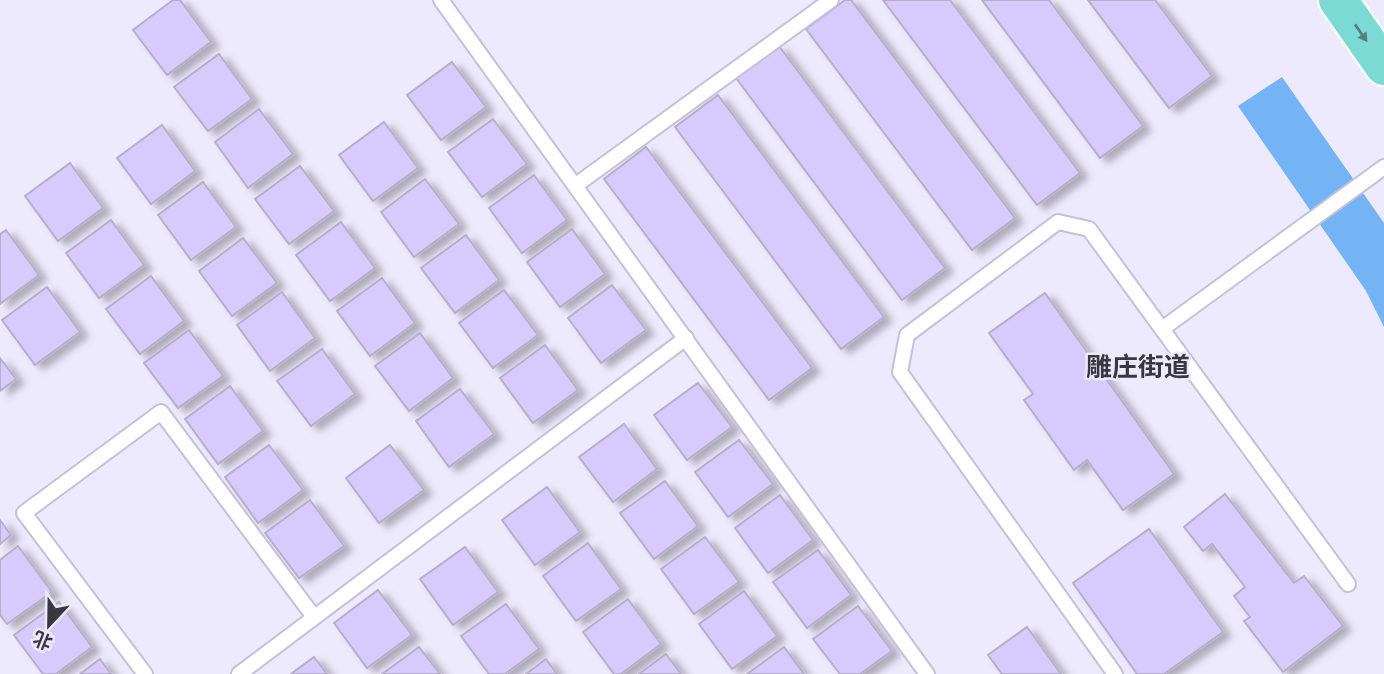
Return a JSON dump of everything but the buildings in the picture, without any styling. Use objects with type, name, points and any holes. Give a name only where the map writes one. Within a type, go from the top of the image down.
[{"type":"main road","points":[[1338,0],[1384,66]]},
{"type":"lane","points":[[441,0],[927,674]]},
{"type":"lane","points":[[576,185],[831,0]]},
{"type":"lane","points":[[1161,329],[1384,167]]},
{"type":"lane","points":[[1115,674],[900,372],[907,335],[1058,222],[1089,229],[1348,584]]},
{"type":"lane","points":[[239,674],[686,338]]},
{"type":"lane","points":[[145,674],[24,513],[161,412],[314,617]]},
{"type":"water","points":[[1282,77],[1384,223],[1384,327],[1366,291],[1238,106]]},
{"type":"district","name":"雕庄街道","points":[[1138,367]]}]
